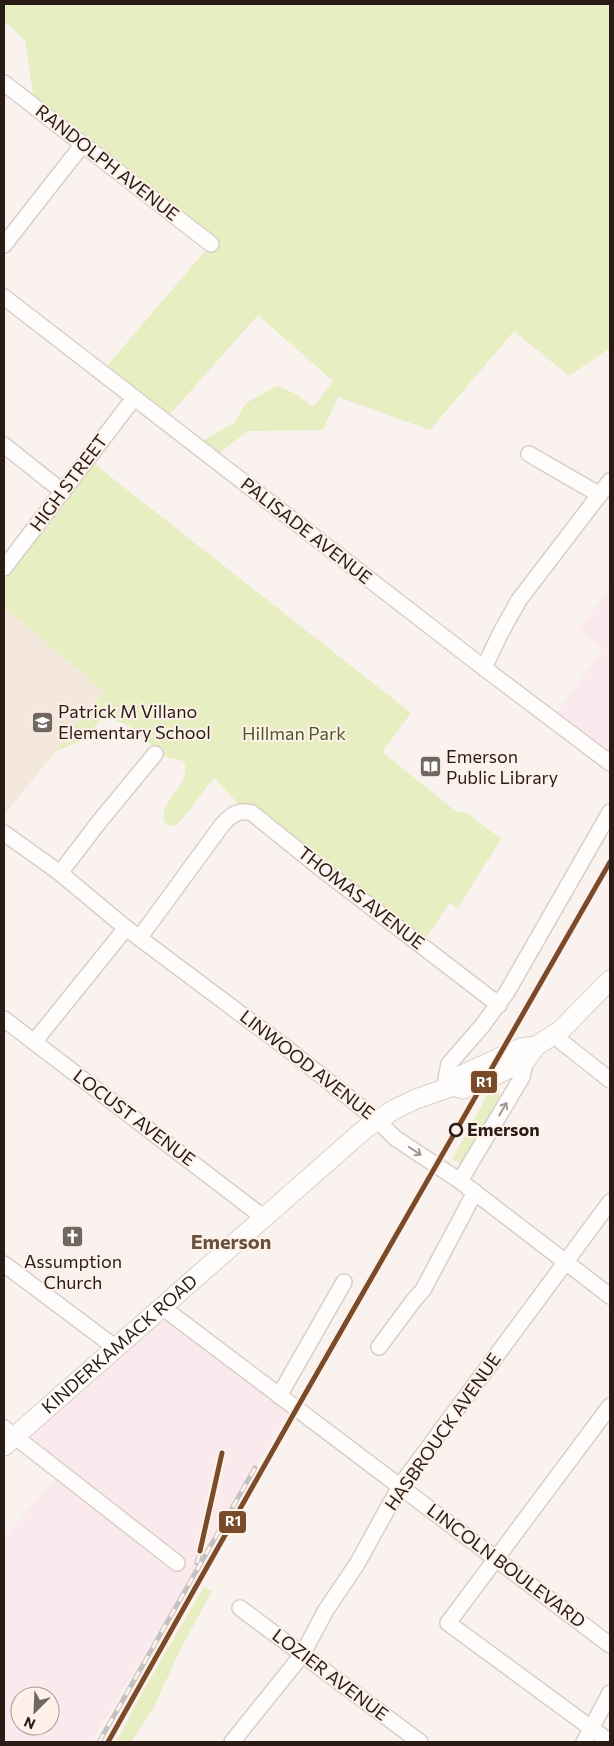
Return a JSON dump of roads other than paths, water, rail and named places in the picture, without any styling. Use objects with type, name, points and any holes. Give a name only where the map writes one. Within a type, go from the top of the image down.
[{"type":"main road","name":"KINDERKAMACK ROAD","points":[[8,1437],[116,1348],[366,1128],[416,1099],[450,1087],[458,1077],[521,1048],[530,1053],[561,1030],[610,980]]},
{"type":"street","name":"RANDOLPH AVENUE","points":[[4,83],[211,244]]},
{"type":"street","points":[[4,245],[82,144]]},
{"type":"street","name":"PALISADE AVENUE","points":[[4,297],[610,763]]},
{"type":"street","name":"HIGH STREET","points":[[4,568],[134,398]]},
{"type":"street","points":[[4,446],[63,492]]},
{"type":"street","points":[[529,454],[600,495]]},
{"type":"street","points":[[484,668],[519,600],[610,481]]},
{"type":"street","points":[[60,873],[99,822],[156,754]]},
{"type":"street","name":"THOMAS AVENUE","points":[[140,937],[222,825],[231,816],[238,812],[246,811],[252,813],[498,1004]]},
{"type":"street","points":[[450,1087],[446,1078],[449,1064],[482,1026],[520,971],[610,812]]},
{"type":"street","name":"LINWOOD AVENUE","points":[[4,833],[60,873],[126,928],[377,1120],[395,1138],[475,1192],[610,1296]]},
{"type":"street","points":[[34,1042],[126,928]]},
{"type":"street","name":"LOCUST AVENUE","points":[[4,1019],[263,1217]]},
{"type":"street","points":[[553,1036],[610,1080]]},
{"type":"street","points":[[460,1181],[522,1077],[530,1053]]},
{"type":"street","points":[[379,1347],[414,1300],[424,1290],[475,1192]]},
{"type":"street","name":"HASBROUCK AVENUE","points":[[232,1742],[302,1655],[326,1610],[357,1564],[400,1486],[610,1202]]},
{"type":"street","points":[[4,1264],[116,1348]]},
{"type":"street","points":[[280,1396],[344,1282]]},
{"type":"street","name":"LINCOLN BOULEVARD","points":[[162,1307],[610,1645]]},
{"type":"street","points":[[610,1406],[448,1623],[610,1742]]},
{"type":"street","points":[[8,1437],[178,1563]]},
{"type":"street","name":"LOZIER AVENUE","points":[[240,1608],[420,1742]]},
{"type":"street","points":[[584,1742],[610,1693]]},
{"type":"railway","points":[[197,1563],[222,1453]]},
{"type":"railway","points":[[99,1742],[255,1468]]},
{"type":"place","name":"Patrick M Villano Elementary School","points":[[42,722]]},
{"type":"place","name":"Emerson Public Library","points":[[430,767]]},
{"type":"place","name":"Emerson","points":[[456,1130]]},
{"type":"place","name":"Assumption Church","points":[[73,1237]]},
{"type":"district","name":"Emerson","points":[[231,1242]]},
{"type":"park label","name":"Hillman Park","points":[[294,734]]}]
